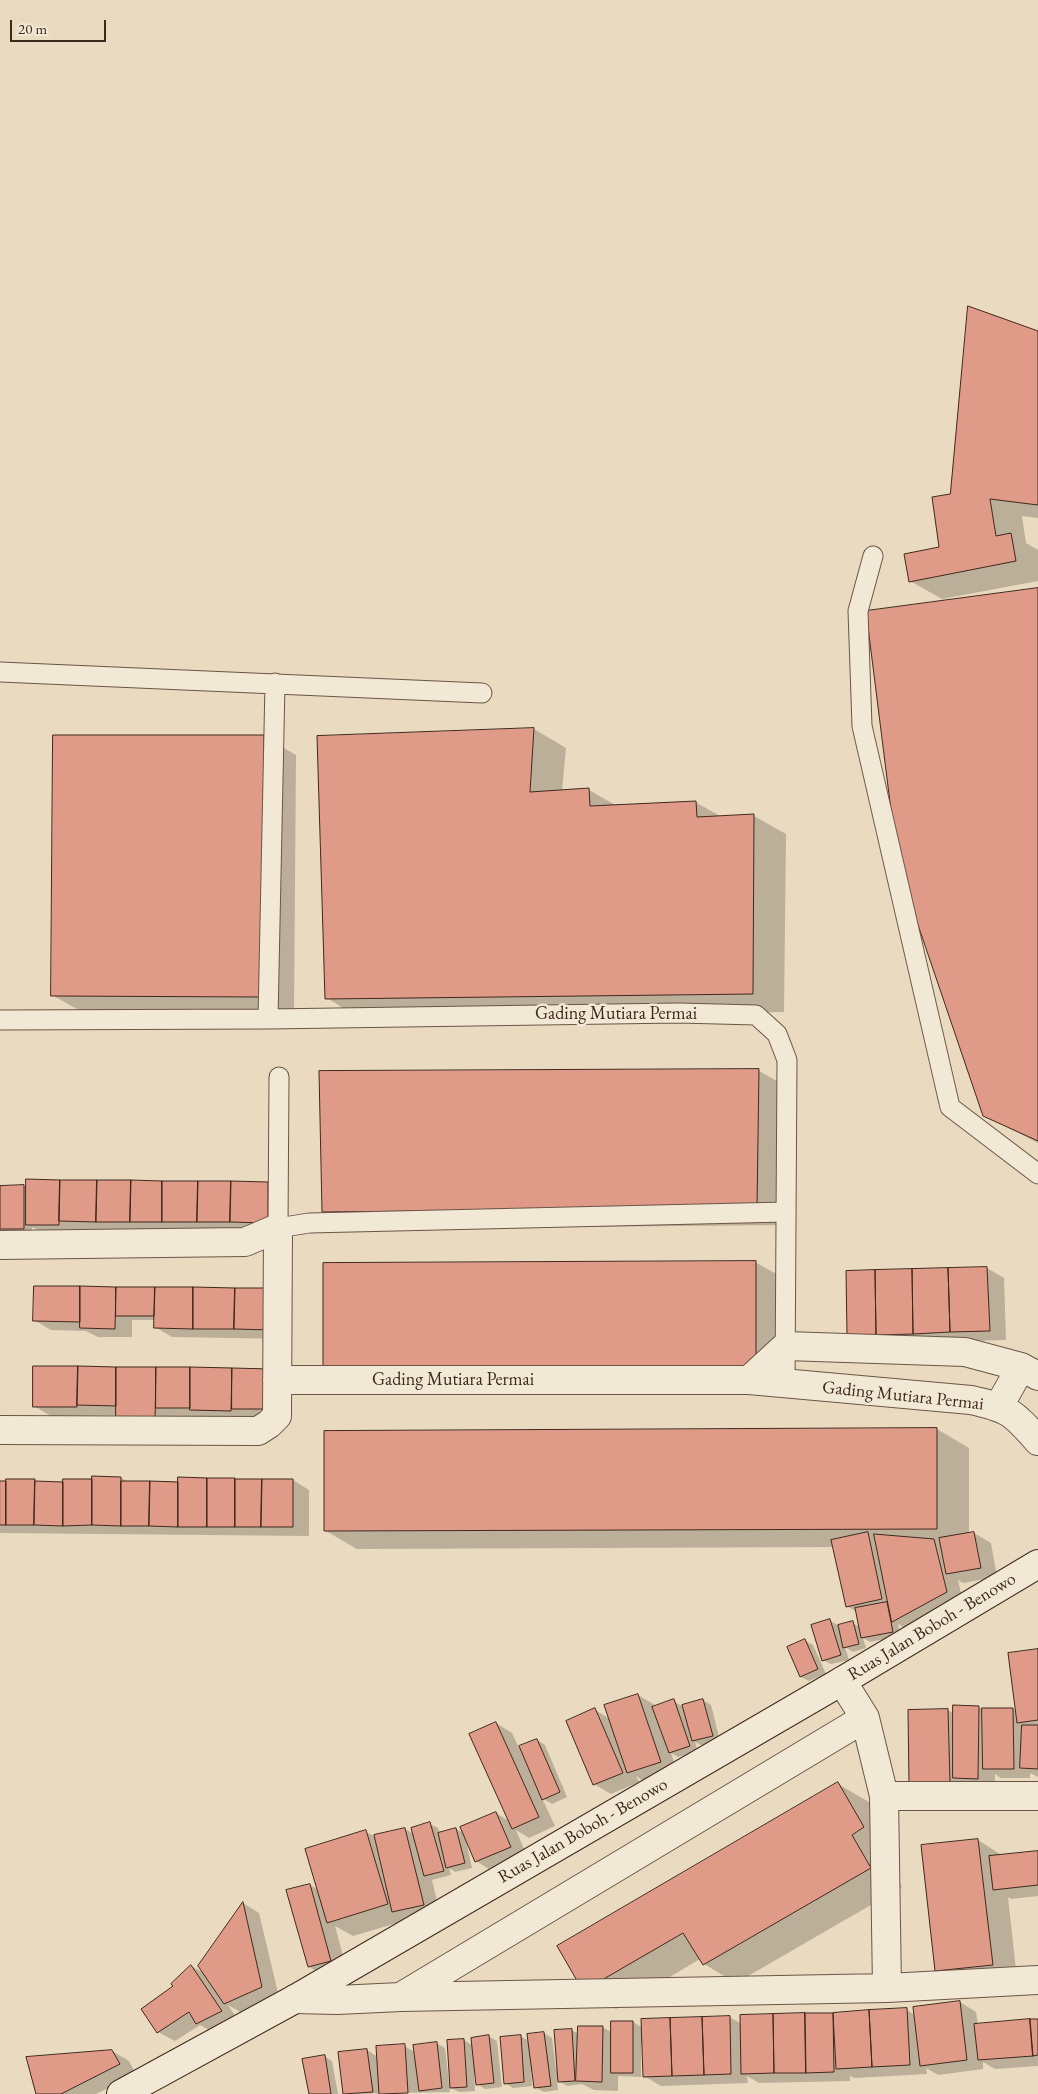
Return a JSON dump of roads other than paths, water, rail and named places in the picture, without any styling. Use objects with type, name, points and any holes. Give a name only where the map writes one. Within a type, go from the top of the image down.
[{"type":"street","points":[[0,1245],[245,1242],[278,1228],[277,1416],[269,1424],[258,1431],[0,1430]]},
{"type":"street","points":[[748,1380],[786,1346],[965,1352],[1030,1371],[999,1406]]},
{"type":"street","name":"Gading Mutiara Permai","points":[[277,1380],[748,1380],[971,1400],[999,1406],[1018,1418],[1038,1441]]},
{"type":"street","name":"Ruas Jalan Boboh - Benowo","points":[[122,2093],[295,1999],[842,1681],[1038,1564]]},
{"type":"street","points":[[842,1681],[865,1718],[884,1796],[887,1988]]},
{"type":"street","points":[[401,1997],[865,1718]]},
{"type":"street","points":[[884,1796],[1038,1796]]},
{"type":"street","points":[[295,1999],[337,2000],[401,1997],[887,1988],[1038,1980]]},
{"type":"lane","points":[[873,556],[858,611],[862,726],[950,1107],[1038,1174]]},
{"type":"lane","points":[[0,672],[482,693]]},
{"type":"lane","points":[[268,1018],[275,683]]},
{"type":"lane","name":"Gading Mutiara Permai","points":[[0,1020],[679,1013],[756,1015],[777,1034],[787,1060],[785,1384]]},
{"type":"lane","points":[[279,1077],[278,1228],[309,1223],[786,1212]]}]
